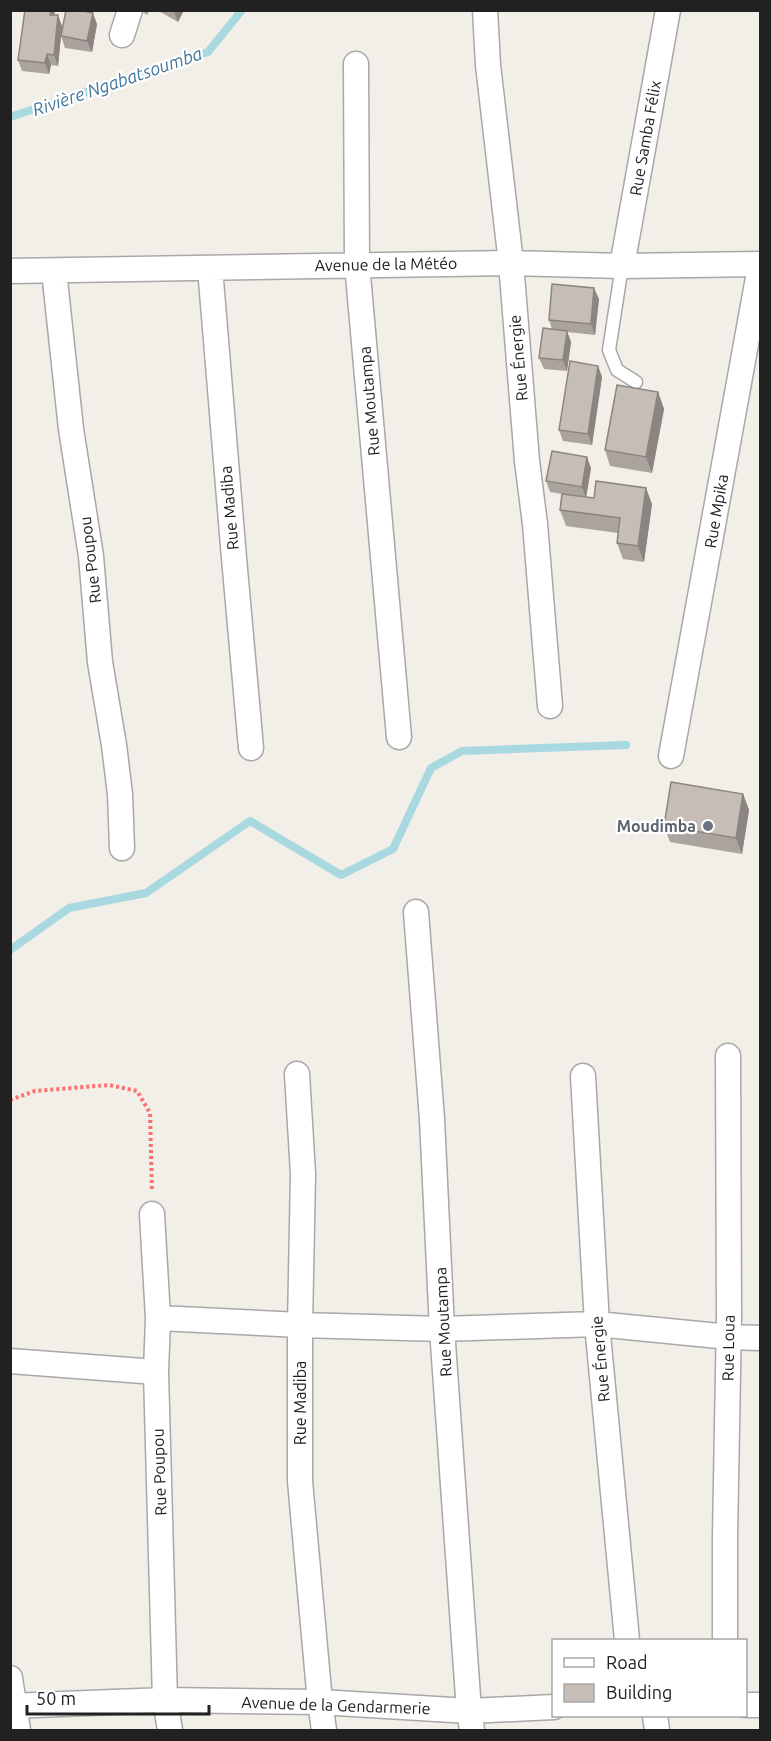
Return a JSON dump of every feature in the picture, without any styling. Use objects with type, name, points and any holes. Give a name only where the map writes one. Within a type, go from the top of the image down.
[{"type":"street","points":[[122,35],[130,10]]},
{"type":"street","name":"Rue Énergie","points":[[485,10],[488,65],[511,263],[526,461],[535,524],[550,706]]},
{"type":"street","name":"Rue Samba Félix","points":[[622,267],[668,10]]},
{"type":"street","name":"Rue Moutampa","points":[[356,64],[357,264],[399,737]]},
{"type":"street","name":"Avenue de la Météo","points":[[10,271],[357,264],[511,263],[622,267],[760,265]]},
{"type":"street","name":"Rue Mpika","points":[[671,756],[760,265]]},
{"type":"street","name":"Rue Madiba","points":[[210,268],[251,748]]},
{"type":"street","name":"Rue Poupou","points":[[54,271],[71,429],[91,556],[100,662],[120,794],[122,848]]},
{"type":"street","name":"Rue Moutampa","points":[[416,912],[432,1119],[442,1329],[471,1721]]},
{"type":"street","name":"Rue Loua","points":[[725,1639],[724,1536],[729,1337],[728,1056]]},
{"type":"street","name":"Rue Madiba","points":[[297,1074],[303,1174],[300,1481],[324,1731]]},
{"type":"street","name":"Rue Énergie","points":[[583,1076],[597,1324],[627,1639]]},
{"type":"street","name":"Rue Poupou","points":[[152,1214],[158,1318],[156,1372],[165,1700],[170,1731]]},
{"type":"street","points":[[158,1318],[442,1329],[597,1324],[760,1338]]},
{"type":"street","points":[[10,1361],[156,1372]]},
{"type":"street","points":[[10,1678],[18,1731]]},
{"type":"street","name":"Avenue de la Gendarmerie","points":[[13,1706],[165,1700],[320,1702],[471,1721],[552,1707]]},
{"type":"lane","points":[[622,267],[609,350],[617,370],[636,382]]},
{"type":"path","points":[[10,1100],[35,1091],[109,1085],[137,1091],[150,1113],[152,1214]]},
{"type":"building","points":[[25,10],[51,10],[50,15],[58,15],[54,55],[47,54],[45,63],[18,60]]},
{"type":"building","points":[[66,10],[93,13],[87,41],[61,36]]},
{"type":"building","points":[[552,284],[594,288],[591,324],[549,320]]},
{"type":"building","points":[[543,328],[567,331],[563,360],[539,358]]},
{"type":"building","points":[[570,361],[598,366],[588,434],[559,430]]},
{"type":"building","points":[[617,385],[658,392],[646,457],[605,450]]},
{"type":"building","points":[[552,451],[587,457],[582,487],[546,481]]},
{"type":"building","points":[[596,481],[646,488],[638,546],[617,543],[620,518],[560,510],[562,494],[594,498]]},
{"type":"building","points":[[671,782],[743,794],[736,838],[664,826]]},
{"type":"waterway","name":"Rivière Ngabatsoumba","points":[[10,117],[208,52],[242,10]]},
{"type":"waterway","points":[[10,950],[69,908],[146,893],[250,821],[341,875],[393,849],[431,768],[462,751],[626,745]]},
{"type":"place","name":"Moudimba","points":[[708,826]]}]
